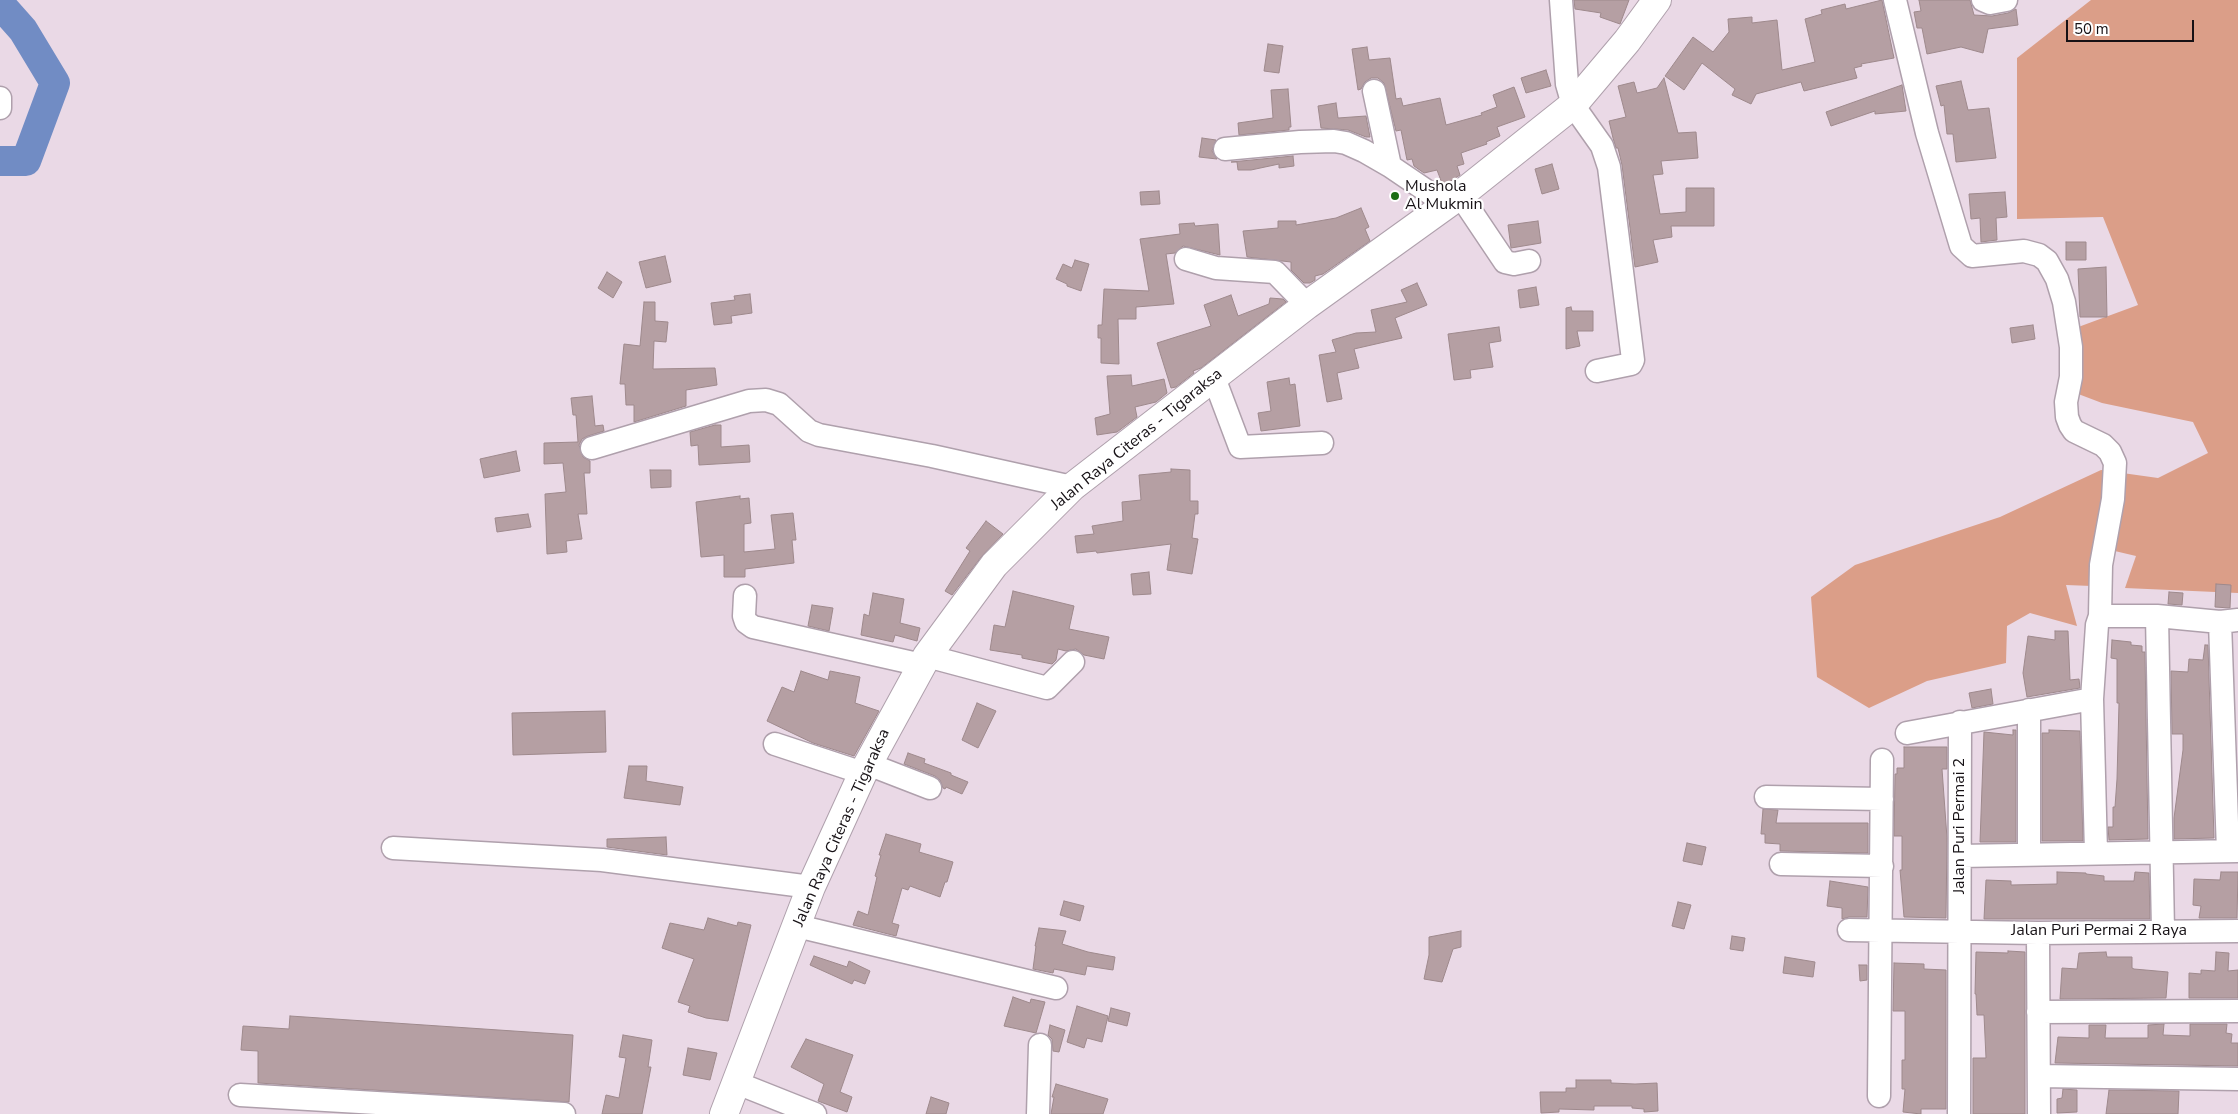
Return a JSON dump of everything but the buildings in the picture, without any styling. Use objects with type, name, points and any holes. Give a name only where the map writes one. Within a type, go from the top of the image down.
[{"type":"main road","name":"Jalan Raya Citeras - Tigaraksa","points":[[724,1114],[811,887],[865,768],[924,661],[994,565],[1072,487],[1307,306],[1453,200],[1573,105],[1627,41],[1657,0]]},
{"type":"street","points":[[1561,0],[1567,84],[1573,105],[1602,146],[1609,167],[1633,360],[1631,364],[1597,371]]},
{"type":"street","points":[[1895,0],[1927,133],[1960,246],[1972,256],[2024,251],[2039,255],[2047,261],[2064,302],[2071,347],[2071,377],[2066,402],[2070,426],[2103,445],[2110,452],[2115,463],[2112,499],[2101,565],[2100,616],[2097,626],[2092,698],[2096,852]]},
{"type":"street","points":[[1983,0],[1990,3],[2006,0]]},
{"type":"street","points":[[1374,91],[1390,166]]},
{"type":"street","points":[[0,98],[0,108]]},
{"type":"street","points":[[1225,149],[1334,141],[1364,151],[1453,200],[1506,262],[1514,264],[1529,261]]},
{"type":"street","points":[[1186,260],[1216,268],[1275,272],[1307,306]]},
{"type":"street","points":[[1214,378],[1240,447],[1322,443]]},
{"type":"street","points":[[592,448],[749,401],[766,400],[779,404],[805,428],[819,435],[932,456],[1072,487]]},
{"type":"street","points":[[745,596],[744,616],[746,622],[753,627],[1047,688],[1074,662]]},
{"type":"street","points":[[1960,856],[2096,852],[2233,851],[2229,621],[2157,616],[2100,616]]},
{"type":"street","points":[[2157,616],[2163,931]]},
{"type":"street","points":[[1907,733],[2092,698]]},
{"type":"street","points":[[2029,710],[2029,854]]},
{"type":"street","name":"Jalan Puri Permai 2","points":[[1959,931],[1960,722]]},
{"type":"street","points":[[775,744],[930,788]]},
{"type":"street","points":[[1879,1096],[1882,760]]},
{"type":"street","points":[[1766,797],[1882,799]]},
{"type":"street","points":[[393,848],[602,860],[811,887]]},
{"type":"street","points":[[1781,864],[1882,866]]},
{"type":"street","points":[[797,926],[1056,988]]},
{"type":"street","name":"Jalan Puri Permai 2 Raya","points":[[1849,930],[2038,932],[2238,931]]},
{"type":"street","points":[[1959,931],[1959,1114]]},
{"type":"street","points":[[2038,932],[2039,1114]]},
{"type":"street","points":[[2038,1012],[2238,1011]]},
{"type":"street","points":[[1038,1114],[1040,1045]]},
{"type":"street","points":[[2039,1076],[2238,1079]]},
{"type":"street","points":[[737,1083],[816,1114]]},
{"type":"street","points":[[240,1095],[564,1114]]},
{"type":"shaded area","points":[[2091,0],[2238,0],[2238,593],[2125,588],[2136,556],[2102,548],[2092,586],[2066,585],[2077,626],[2030,613],[2007,626],[2006,663],[1927,681],[1869,708],[1817,677],[1811,597],[1855,565],[2000,517],[2101,470],[2158,478],[2208,453],[2193,422],[2102,403],[2073,392],[2062,333],[2138,305],[2103,217],[2017,219],[2017,58]]},
{"type":"waterway","points":[[0,4],[23,30],[55,83],[26,161],[0,161]]},
{"type":"place","name":"Mushola Al Mukmin","points":[[1395,196]]}]
